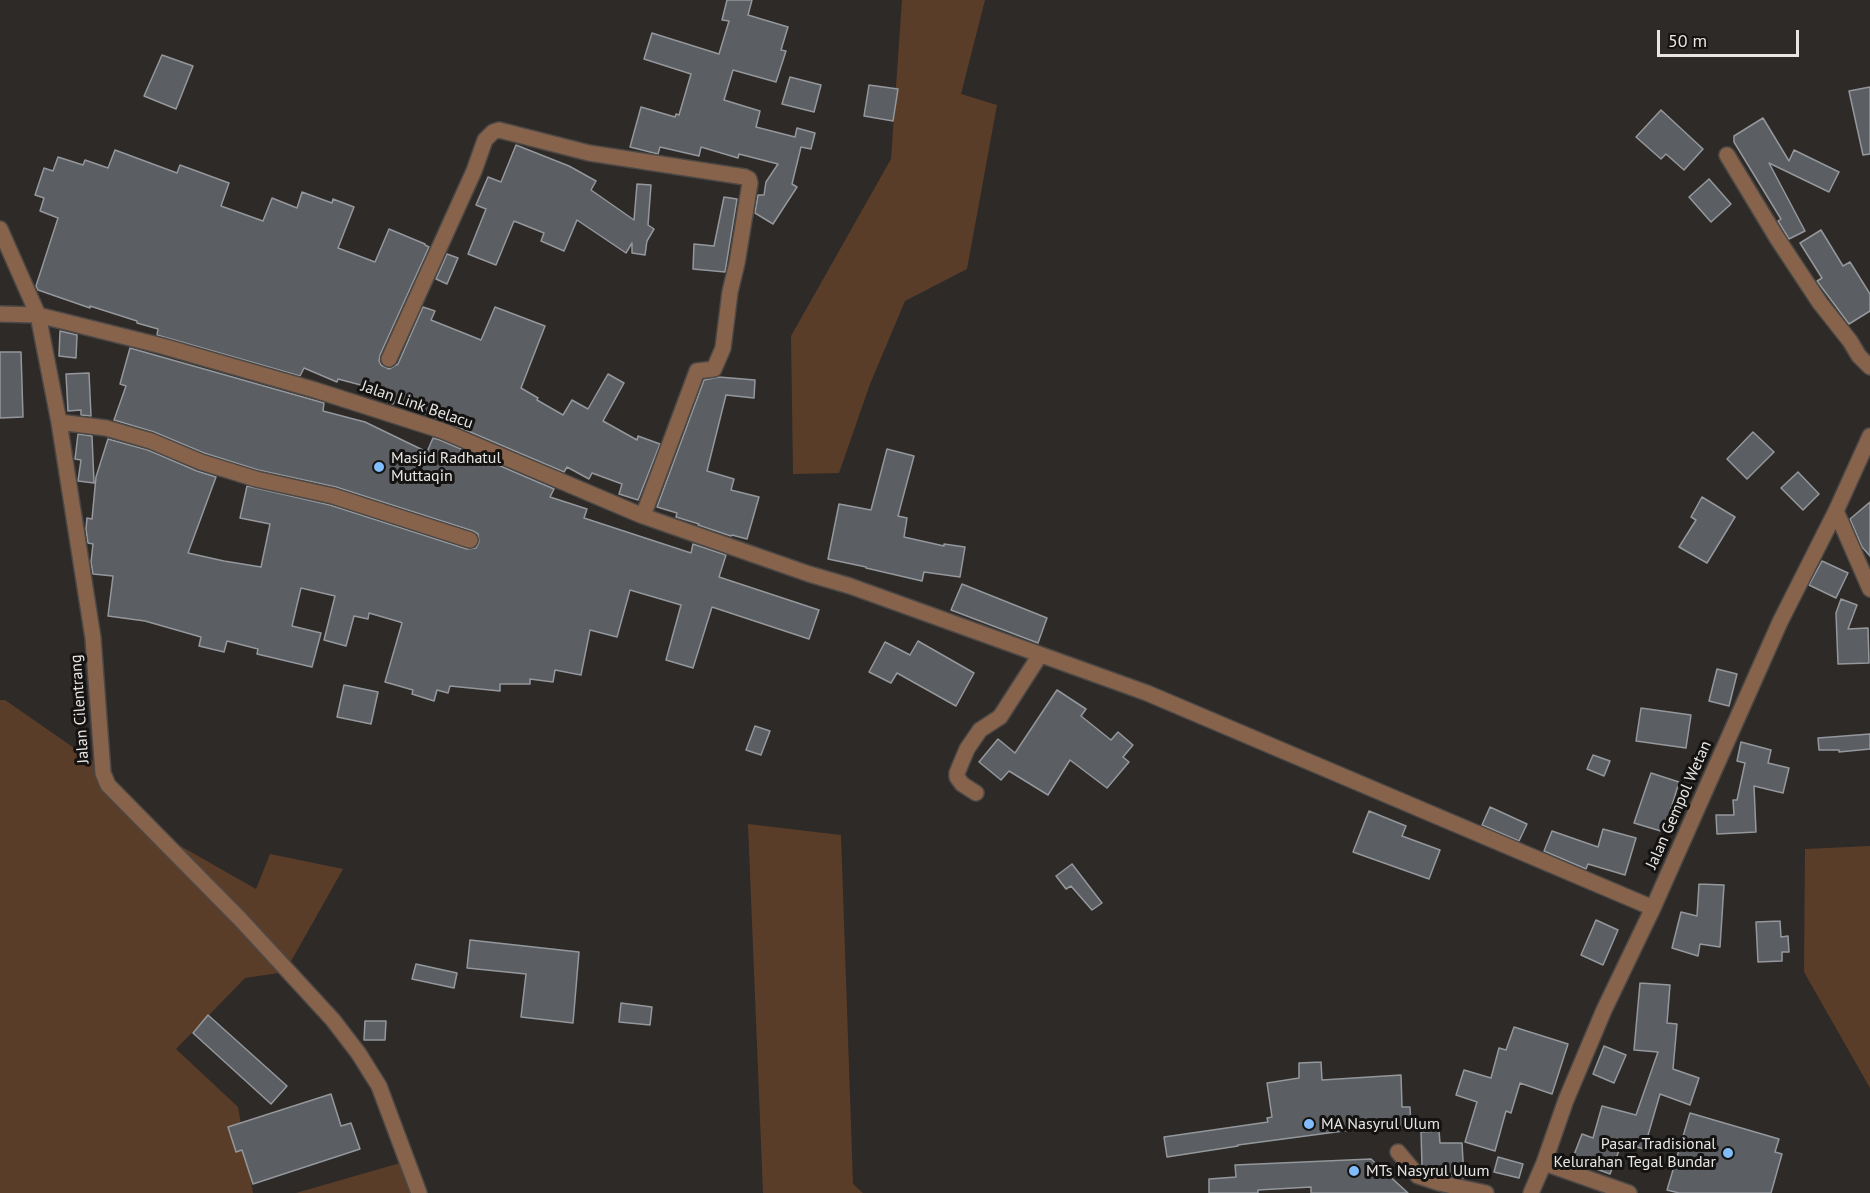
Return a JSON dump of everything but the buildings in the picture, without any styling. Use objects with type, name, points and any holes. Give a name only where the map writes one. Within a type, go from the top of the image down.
[{"type":"street","points":[[389,359],[474,171],[485,140],[493,132],[499,130],[589,153],[749,179],[723,348],[714,369],[697,371],[643,516]]},
{"type":"street","points":[[1727,155],[1777,238],[1820,303],[1859,356],[1870,367]]},
{"type":"street","name":"Jalan Cilentrang","points":[[0,229],[38,315],[59,422],[93,638],[103,773],[108,785],[241,920],[333,1020],[359,1054],[379,1086],[419,1193]]},
{"type":"street","name":"Jalan Link Belacu","points":[[0,314],[38,315],[173,349],[315,390],[443,431],[643,516],[850,586],[1147,693],[1653,908]]},
{"type":"street","points":[[59,422],[106,428],[151,441],[201,462],[333,496],[470,540]]},
{"type":"street","name":"Jalan Gempol Wetan","points":[[1531,1193],[1566,1100],[1604,1010],[1653,908],[1780,622],[1836,511],[1870,436]]},
{"type":"street","points":[[1836,511],[1870,589]]},
{"type":"street","points":[[976,793],[962,784],[957,777],[967,749],[980,730],[1000,717],[1040,655]]},
{"type":"street","points":[[1398,1152],[1418,1176],[1486,1193]]},
{"type":"street","points":[[1544,1163],[1629,1193]]},
{"type":"shaded area","points":[[902,0],[985,0],[961,94],[997,105],[967,269],[905,301],[870,384],[839,473],[793,474],[791,336],[891,159]]},
{"type":"shaded area","points":[[0,700],[5,700],[103,768],[177,844],[256,889],[270,854],[343,869],[285,972],[245,978],[176,1049],[238,1107],[253,1193],[0,1193]]},
{"type":"shaded area","points":[[748,824],[841,835],[853,1184],[863,1193],[763,1193]]},
{"type":"shaded area","points":[[1870,846],[1870,1088],[1804,972],[1805,849]]},
{"type":"shaded area","points":[[414,1159],[416,1193],[296,1193]]},
{"type":"place","name":"Masjid Radhatul Muttaqin","points":[[379,467]]},
{"type":"place","name":"MA Nasyrul Ulum","points":[[1309,1124]]},
{"type":"place","name":"Pasar Tradisional Kelurahan Tegal Bundar","points":[[1728,1153]]},
{"type":"place","name":"MTs Nasyrul Ulum","points":[[1354,1171]]}]
